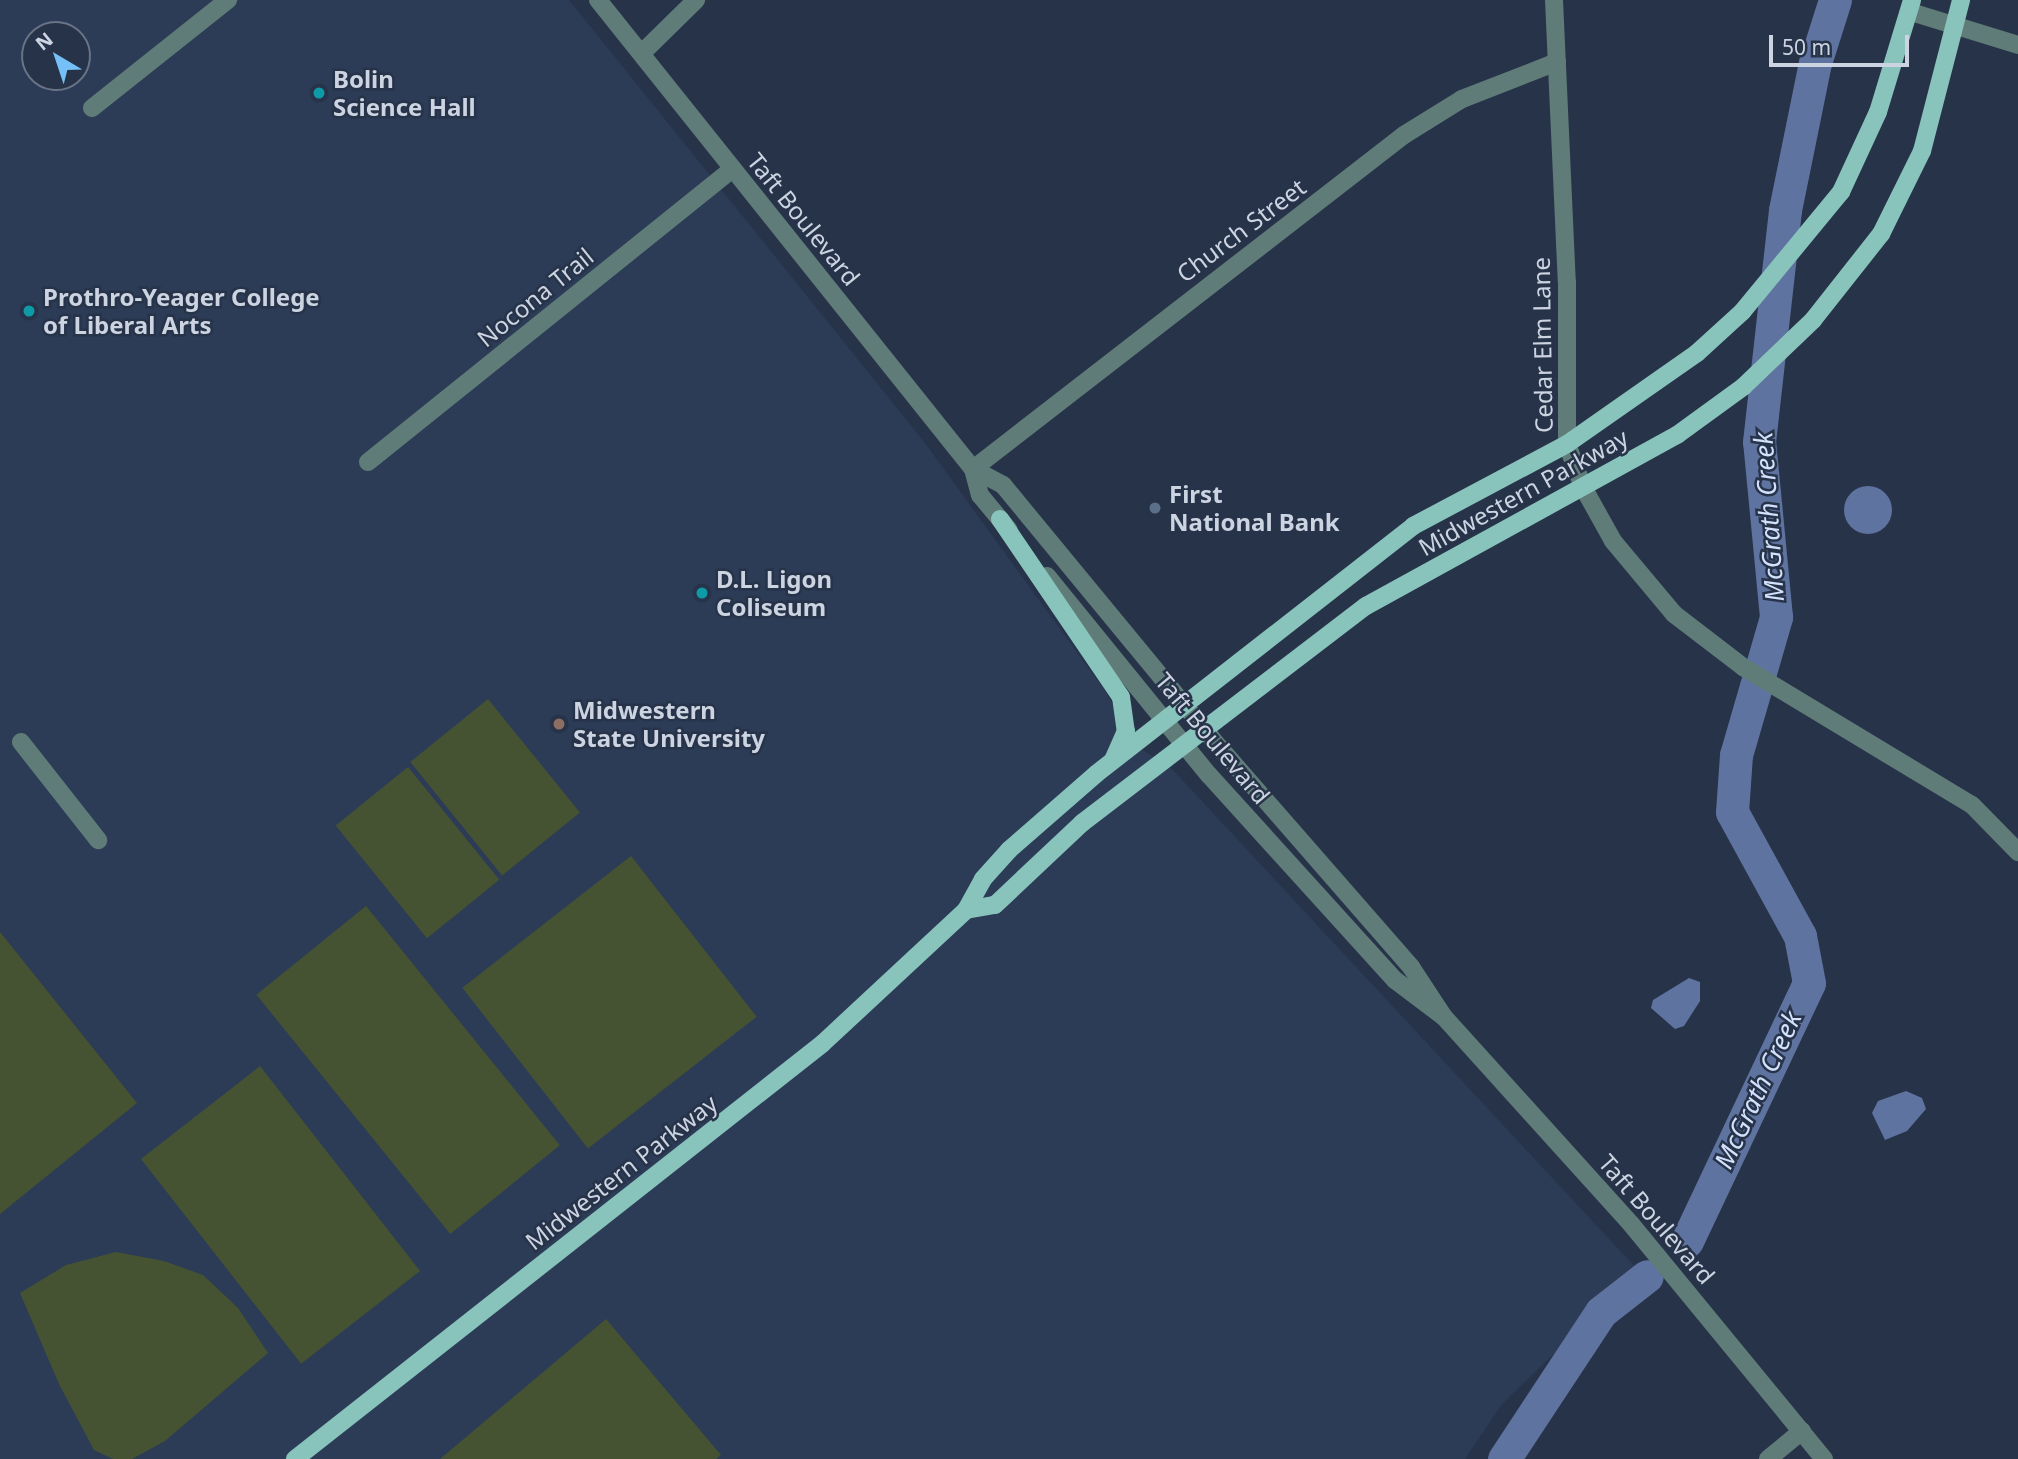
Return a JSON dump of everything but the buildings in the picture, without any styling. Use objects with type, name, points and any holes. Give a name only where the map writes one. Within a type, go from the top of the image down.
[{"type":"main road","name":"Midwestern Parkway","points":[[966,910],[995,905],[1082,823],[1203,727],[1366,606],[1677,435],[1743,387],[1813,320],[1881,234],[1922,151],[1961,0]]},
{"type":"main road","name":"Midwestern Parkway","points":[[295,1459],[802,1060],[966,910],[983,879],[1009,850],[1165,720],[1413,526],[1567,443],[1697,353],[1742,312],[1799,247],[1841,192],[1878,112],[1912,6]]},
{"type":"main road","points":[[1000,519],[1121,697],[1126,731],[1111,763]]},
{"type":"street","points":[[92,108],[228,0]]},
{"type":"street","name":"Taft Boulevard","points":[[598,0],[972,469],[981,495],[1183,743],[1395,981],[1444,1017]]},
{"type":"street","points":[[642,53],[696,0]]},
{"type":"street","name":"Cedar Elm Lane","points":[[1554,0],[1567,282],[1567,443],[1583,487],[1639,576],[1674,614],[1743,667],[1972,805],[2018,852]]},
{"type":"street","points":[[1912,6],[1956,26],[2018,46]]},
{"type":"street","name":"Church Street","points":[[972,469],[1404,135],[1462,99],[1557,62]]},
{"type":"street","name":"Nocona Trail","points":[[368,462],[733,169]]},
{"type":"street","name":"Taft Boulevard","points":[[972,469],[1003,485],[1203,727],[1411,967],[1444,1017],[1631,1224],[1824,1459]]},
{"type":"street","points":[[21,742],[98,840]]},
{"type":"street","points":[[1768,1459],[1802,1431]]},
{"type":"shaded area","name":"Midwestern State University","points":[[0,0],[569,0],[925,443],[1105,691],[1118,713],[1119,735],[1171,768],[1637,1269],[1584,1315],[1559,1349],[1502,1404],[1465,1459],[0,1459]]},
{"type":"shaded area","points":[[1868,486],[1885,493],[1892,510],[1885,527],[1868,534],[1851,527],[1844,510],[1851,493]]},
{"type":"shaded area","points":[[1689,978],[1700,982],[1700,1001],[1684,1026],[1675,1029],[1651,1008],[1653,1000]]},
{"type":"shaded area","points":[[1906,1091],[1922,1098],[1926,1109],[1907,1131],[1885,1140],[1872,1113],[1878,1101]]},
{"type":"green space","points":[[488,699],[580,812],[502,875],[410,762]]},
{"type":"green space","points":[[408,767],[499,880],[427,938],[336,826]]},
{"type":"green space","points":[[631,856],[757,1017],[588,1149],[462,988]]},
{"type":"green space","points":[[366,906],[560,1145],[450,1234],[256,995]]},
{"type":"green space","points":[[0,932],[137,1103],[0,1214]]},
{"type":"green space","points":[[260,1066],[420,1271],[301,1364],[141,1159]]},
{"type":"green space","points":[[116,1252],[164,1261],[203,1275],[238,1308],[268,1353],[165,1441],[132,1459],[113,1459],[94,1450],[59,1384],[20,1293],[66,1265]]},
{"type":"green space","points":[[606,1319],[721,1455],[716,1459],[440,1459]]},
{"type":"waterway","name":"McGrath Creek","points":[[1687,1241],[1809,983],[1800,936],[1732,812],[1736,755],[1776,617],[1759,442],[1785,210],[1815,63],[1835,0]]},
{"type":"waterway","name":"McGrath Creek","points":[[1504,1459],[1601,1312],[1647,1276]]},
{"type":"place","name":"Bolin Science Hall","points":[[319,93]]},
{"type":"place","name":"Prothro-Yeager College of Liberal Arts","points":[[29,311]]},
{"type":"place","name":"First National Bank","points":[[1155,508]]},
{"type":"place","name":"D.L. Ligon Coliseum","points":[[702,593]]},
{"type":"place","name":"Midwestern State University","points":[[559,724]]}]
